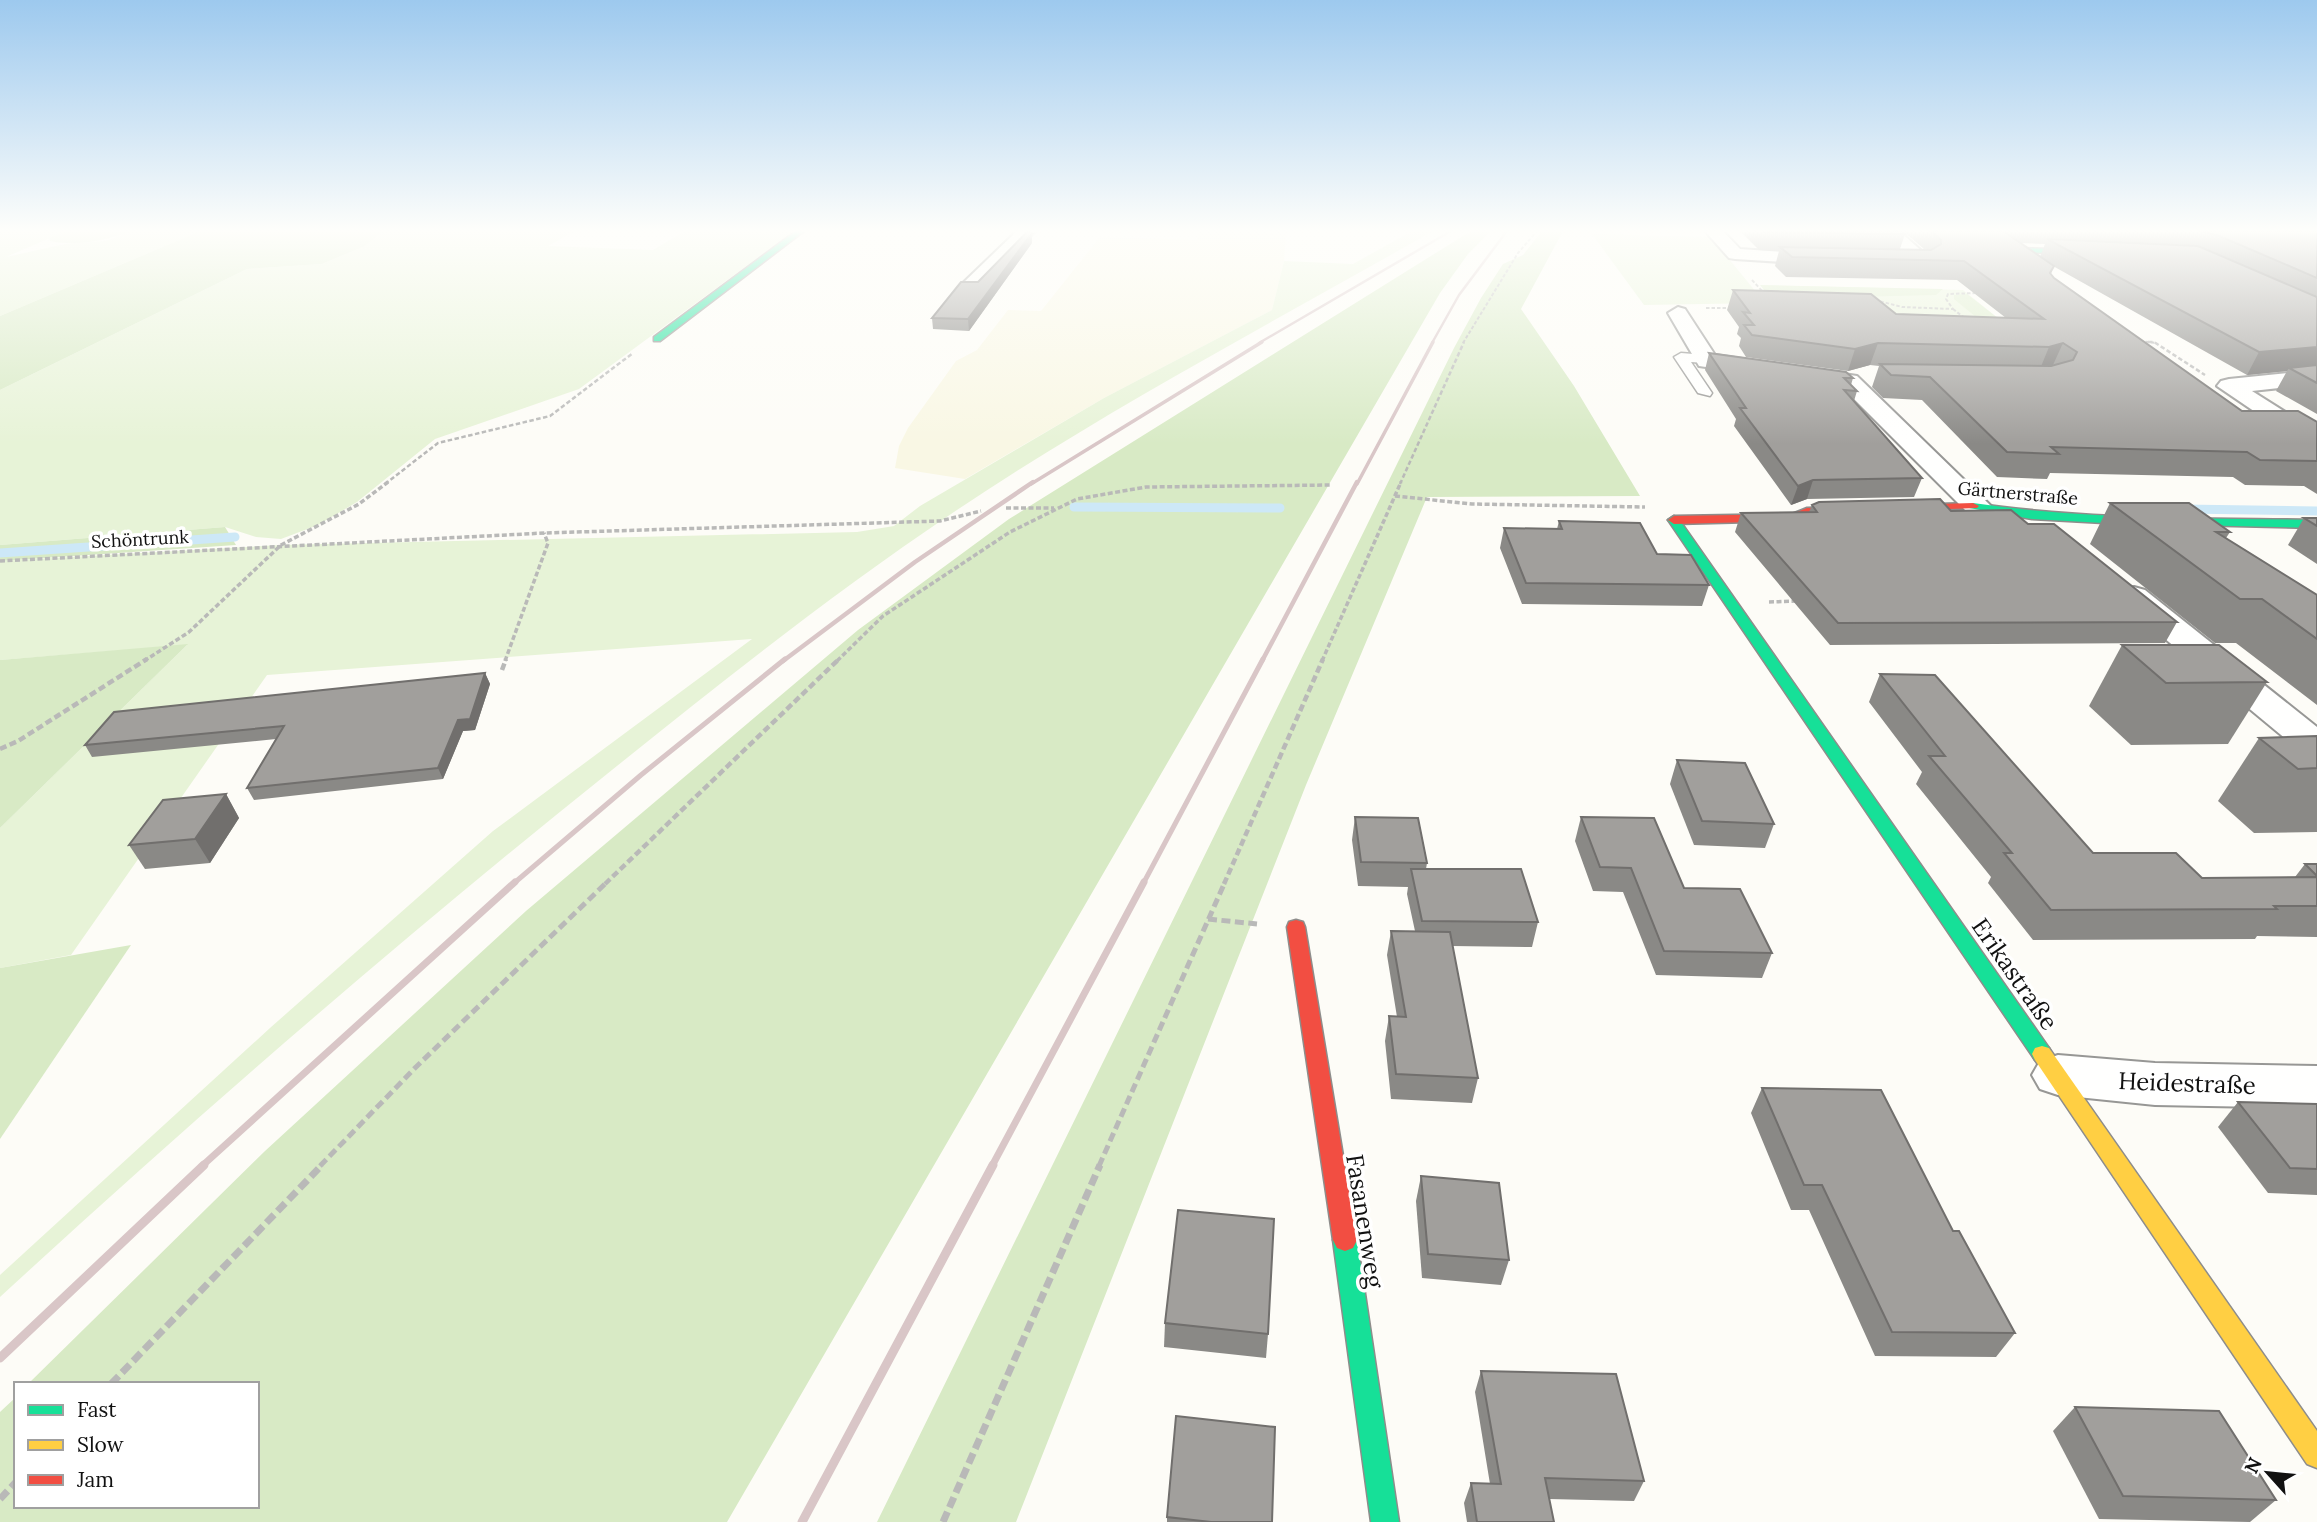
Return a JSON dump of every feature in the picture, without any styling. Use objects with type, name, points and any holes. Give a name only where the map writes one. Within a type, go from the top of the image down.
[{"type":"street","points":[[657,339],[706,302]]},
{"type":"street","points":[[1678,313],[1706,359],[1859,378],[1893,424],[1977,506]]},
{"type":"street","points":[[2229,386],[2317,377]]},
{"type":"street","points":[[2229,386],[2317,443]]},
{"type":"street","name":"Gärtnerstraße","points":[[1674,520],[1794,517],[1807,511],[1977,506],[2032,515],[2317,524]]},
{"type":"street","points":[[2032,515],[2071,546]]},
{"type":"street","name":"Erikastraße","points":[[1674,520],[2317,1454]]},
{"type":"street","points":[[2109,577],[2317,746]]},
{"type":"street","name":"Fasanenweg","points":[[1296,927],[1366,1371],[1385,1522]]},
{"type":"street","name":"Heidestraße","points":[[2058,1075],[2155,1084],[2317,1087]]},
{"type":"lane","points":[[1705,393],[1681,357],[1706,359]]},
{"type":"path","points":[[943,1522],[1458,352],[1488,302]]},
{"type":"path","points":[[1879,302],[1902,307],[1953,309]]},
{"type":"path","points":[[1948,302],[1973,324]]},
{"type":"path","points":[[1678,313],[1704,307],[1743,308]]},
{"type":"path","points":[[1898,311],[1902,307]]},
{"type":"path","points":[[0,749],[18,741],[189,632],[281,545],[359,504],[438,443],[550,416],[645,344],[657,339]]},
{"type":"path","points":[[2130,340],[2154,342],[2217,383],[2229,386]]},
{"type":"path","points":[[113,1382],[416,1067],[883,616],[1010,532],[1077,499],[1146,487],[1330,485]]},
{"type":"path","points":[[1395,496],[1472,504],[1644,506],[1674,520]]},
{"type":"path","points":[[1006,508],[1055,508]]},
{"type":"path","name":"Schöntrunk","points":[[0,561],[544,533],[940,521],[981,511]]},
{"type":"path","points":[[502,670],[548,543],[544,533]]},
{"type":"path","points":[[1729,602],[1811,601]]},
{"type":"path","points":[[1208,919],[1296,927]]},
{"type":"path","points":[[0,1499],[14,1484]]},
{"type":"shaded area","points":[[1048,302],[1274,302],[1272,310],[1104,398],[965,479],[895,468],[899,446],[908,428],[956,361],[977,350],[1008,310],[1041,311]]},
{"type":"green space","points":[[0,302],[33,302],[0,316]]},
{"type":"green space","points":[[33,302],[180,302],[0,390],[0,316]]},
{"type":"green space","points":[[180,302],[697,302],[579,389],[435,439],[357,502],[318,525],[281,539],[256,537],[225,527],[0,545],[0,390]]},
{"type":"green space","points":[[1274,302],[1306,302],[1189,368],[1009,476],[907,544],[734,673],[529,837],[375,965],[149,1162],[0,1297],[0,1275],[270,1028],[493,831],[752,639],[267,675],[71,955],[0,968],[0,828],[187,645],[0,660],[0,561],[281,545],[857,532],[894,526],[920,506],[1104,398],[1272,310]]},
{"type":"green space","points":[[1357,302],[1435,302],[727,1522],[0,1522],[0,1412],[14,1399],[14,1508],[259,1508],[259,1382],[30,1382],[265,1151],[526,911],[858,630],[1009,519]]},
{"type":"green space","points":[[1479,302],[1525,302],[1521,309],[1574,386],[1640,496],[1427,497],[1306,785],[1016,1522],[877,1522]]},
{"type":"green space","points":[[1642,302],[1765,303],[1644,305]]},
{"type":"green space","points":[[1840,302],[1978,302],[2019,335],[1976,331]]},
{"type":"green space","points":[[1958,302],[1977,302],[2013,330],[1987,326]]},
{"type":"green space","points":[[225,527],[236,545],[0,561],[0,545]]},
{"type":"green space","points":[[188,644],[0,828],[0,660]]},
{"type":"green space","points":[[131,945],[0,1139],[0,968]]},
{"type":"building","points":[[945,302],[981,302],[968,319],[932,318]]},
{"type":"building","points":[[1742,302],[1881,302],[1896,314],[2044,319],[2021,302],[2088,302],[2242,411],[2298,411],[2317,422],[2317,461],[2260,460],[2247,452],[2051,447],[2059,454],[2007,452],[1930,377],[1891,375],[1880,364],[2051,366],[2073,360],[2077,352],[2063,343],[2049,347],[1878,343],[1855,349],[1752,335],[1744,325],[1754,325],[1743,312],[1750,313]]},
{"type":"building","points":[[2165,302],[2317,302],[2317,347],[2259,352]]},
{"type":"building","points":[[1709,353],[1846,372],[1853,378],[1844,378],[1857,391],[1844,390],[1922,478],[1813,480],[1798,486],[1740,408],[1746,408]]},
{"type":"building","points":[[2317,365],[2317,383],[2289,368]]},
{"type":"building","points":[[1940,499],[1951,511],[2011,510],[2028,524],[2054,524],[2177,622],[1838,623],[1741,513],[1817,512],[1812,505],[1819,502]]},
{"type":"building","points":[[2110,503],[2189,503],[2230,532],[2216,532],[2317,595],[2317,639],[2262,599],[2240,599]]},
{"type":"building","points":[[2304,518],[2317,518],[2317,526]]},
{"type":"building","points":[[1559,521],[1640,523],[1657,554],[1691,555],[1709,585],[1526,583],[1504,528],[1562,529]]},
{"type":"building","points":[[2122,645],[2219,645],[2267,682],[2166,683]]},
{"type":"building","points":[[485,673],[470,719],[458,720],[438,768],[247,788],[284,726],[85,745],[114,712]]},
{"type":"building","points":[[1880,674],[1935,675],[2093,853],[2176,853],[2202,878],[2317,877],[2317,906],[2274,906],[2277,909],[2051,910],[2004,853],[2012,853],[1929,756],[1945,756]]},
{"type":"building","points":[[2317,736],[2317,768],[2298,769],[2259,738]]},
{"type":"building","points":[[1677,760],[1745,763],[1774,824],[1702,821]]},
{"type":"building","points":[[226,794],[195,839],[129,845],[163,800]]},
{"type":"building","points":[[1355,817],[1418,818],[1427,863],[1361,862]]},
{"type":"building","points":[[1581,817],[1654,818],[1684,888],[1740,889],[1772,953],[1664,951],[1631,868],[1600,867]]},
{"type":"building","points":[[2305,864],[2317,864],[2317,876]]},
{"type":"building","points":[[1411,869],[1521,869],[1538,922],[1422,921]]},
{"type":"building","points":[[1391,931],[1450,932],[1478,1078],[1396,1074],[1389,1016],[1406,1017]]},
{"type":"building","points":[[1762,1088],[1881,1090],[1953,1231],[1959,1231],[2015,1333],[1892,1332],[1822,1185],[1804,1185]]},
{"type":"building","points":[[2238,1102],[2317,1104],[2317,1169],[2290,1168]]},
{"type":"building","points":[[1421,1176],[1499,1183],[1509,1260],[1428,1254]]},
{"type":"building","points":[[1178,1210],[1274,1219],[1268,1334],[1165,1323]]},
{"type":"building","points":[[1481,1371],[1616,1374],[1644,1481],[1545,1478],[1554,1522],[1477,1522],[1471,1483],[1501,1484]]},
{"type":"building","points":[[2075,1407],[2219,1411],[2276,1500],[2123,1496]]},
{"type":"building","points":[[1176,1416],[1275,1427],[1272,1522],[1211,1522],[1167,1517]]},
{"type":"waterway","points":[[1074,507],[1280,508]]},
{"type":"waterway","points":[[2183,509],[2317,511]]},
{"type":"waterway","points":[[0,553],[235,537]]},
{"type":"railway","points":[[1259,343],[1329,302]]},
{"type":"railway","points":[[1432,343],[1455,302]]},
{"type":"railway","points":[[1031,484],[1262,342]]},
{"type":"railway","points":[[1357,484],[1433,342]]},
{"type":"railway","points":[[783,661],[915,562],[1033,482]]},
{"type":"railway","points":[[1262,661],[1357,482]]},
{"type":"railway","points":[[513,884],[641,775],[785,659]]},
{"type":"railway","points":[[1143,884],[1263,659]]},
{"type":"railway","points":[[202,1166],[515,882]]},
{"type":"railway","points":[[992,1166],[1144,882]]},
{"type":"railway","points":[[0,1358],[204,1165]]},
{"type":"railway","points":[[802,1522],[993,1165]]},
{"type":"traffic: fast","points":[[657,339],[706,302]]},
{"type":"traffic: fast","points":[[1973,506],[2032,515],[2104,519],[2317,524]]},
{"type":"traffic: fast","points":[[1674,520],[2042,1054]]},
{"type":"traffic: fast","points":[[1345,1240],[1385,1522]]},
{"type":"traffic: slow","points":[[2042,1054],[2317,1454]]},
{"type":"traffic: jam","points":[[1674,520],[1794,517],[1807,511],[1973,506]]},
{"type":"traffic: jam","points":[[1296,927],[1345,1240]]}]
